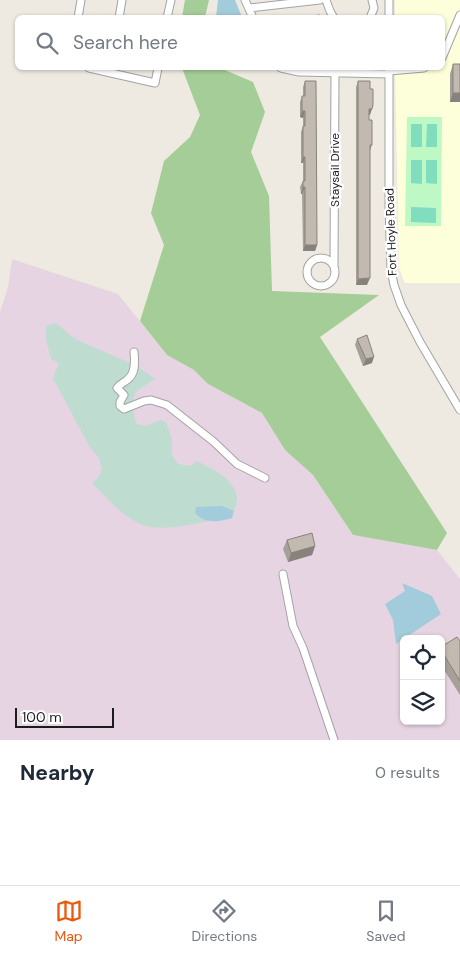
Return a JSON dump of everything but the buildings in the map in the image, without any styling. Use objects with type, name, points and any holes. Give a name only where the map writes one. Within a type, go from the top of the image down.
[{"type":"street","points":[[78,15],[81,0]]},
{"type":"street","points":[[120,15],[122,0]]},
{"type":"street","points":[[168,15],[171,0]]},
{"type":"street","points":[[245,0],[252,15]]},
{"type":"street","points":[[249,8],[320,0]]},
{"type":"street","points":[[326,0],[332,15]]},
{"type":"street","points":[[371,15],[374,8],[372,0]]},
{"type":"street","points":[[389,0],[389,15]]},
{"type":"street","points":[[445,51],[460,15]]},
{"type":"street","points":[[108,70],[155,83],[158,70]]},
{"type":"street","points":[[290,70],[335,73],[389,71]]},
{"type":"street","name":"Fort Hoyle Road","points":[[389,71],[389,207],[391,270],[394,285],[401,305],[420,342],[460,410]]},
{"type":"street","name":"Staysail Drive","points":[[334,266],[328,260],[318,258],[310,263],[307,271],[308,276],[317,285],[326,285],[333,279],[334,266],[335,73]]},
{"type":"street","points":[[134,352],[133,374],[116,388],[124,395],[120,406],[124,409],[151,400],[168,405],[214,442],[237,464],[265,478]]},
{"type":"street","points":[[283,574],[293,626],[303,648],[334,740]]},
{"type":"shaded area","points":[[395,0],[460,0],[460,283],[405,283],[399,268],[395,70],[445,70],[445,15],[395,15]]},
{"type":"shaded area","points":[[12,259],[118,294],[167,355],[194,370],[208,384],[262,413],[285,450],[313,475],[353,535],[437,550],[460,579],[460,740],[0,740],[0,312],[8,287]]},
{"type":"shaded area","points":[[56,323],[75,339],[137,366],[155,379],[138,390],[133,398],[134,417],[137,424],[146,426],[160,420],[166,422],[172,439],[172,455],[178,464],[190,466],[197,461],[228,480],[236,492],[237,500],[234,511],[223,507],[215,507],[199,518],[210,521],[173,527],[151,527],[142,525],[126,516],[92,483],[98,478],[102,470],[99,458],[89,446],[53,378],[59,363],[51,359],[46,340],[46,326]]},
{"type":"green space","points":[[185,0],[209,0],[205,15],[182,15]]},
{"type":"green space","points":[[183,70],[225,70],[253,82],[265,112],[251,152],[269,196],[272,291],[379,295],[320,337],[447,533],[437,550],[353,535],[313,475],[285,450],[262,413],[208,384],[194,370],[167,355],[140,321],[164,245],[151,213],[164,161],[190,137],[200,115]]},
{"type":"green space","points":[[407,117],[442,117],[441,226],[405,226]]},
{"type":"green space","points":[[411,124],[422,124],[422,147],[411,147]]},
{"type":"green space","points":[[427,124],[437,124],[437,147],[426,147]]},
{"type":"green space","points":[[411,160],[422,160],[422,184],[411,183]]},
{"type":"green space","points":[[426,160],[437,160],[437,184],[426,183]]},
{"type":"green space","points":[[411,207],[436,208],[436,223],[411,222]]},
{"type":"water","points":[[218,0],[235,0],[241,15],[216,15]]},
{"type":"water","points":[[222,506],[234,511],[232,518],[212,521],[203,519],[195,513],[196,507]]},
{"type":"water","points":[[402,583],[432,596],[441,614],[410,635],[400,635],[400,641],[396,644],[393,620],[385,604],[405,591]]}]
